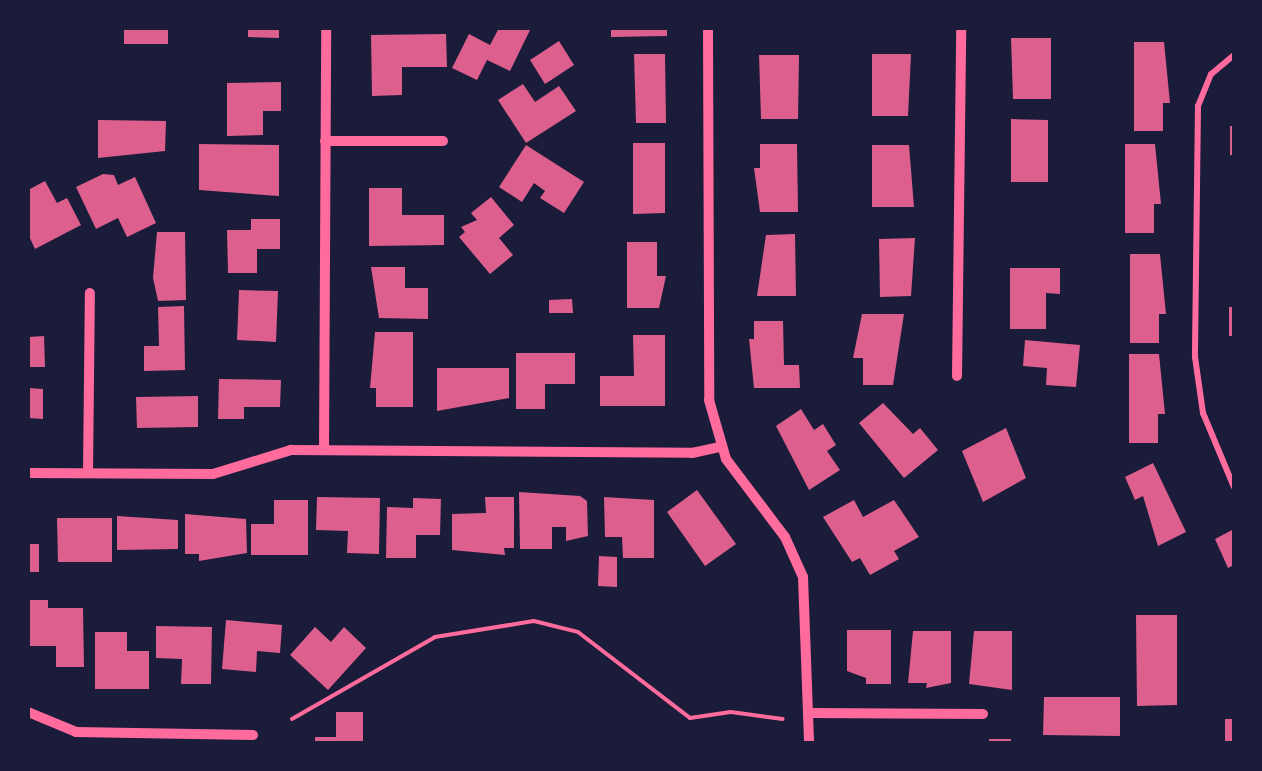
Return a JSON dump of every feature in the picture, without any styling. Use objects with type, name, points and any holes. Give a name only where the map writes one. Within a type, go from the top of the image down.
[{"type":"street","points":[[324,450],[326,28]]},
{"type":"street","points":[[708,28],[710,400],[720,447],[798,562],[807,604],[810,744]]},
{"type":"street","points":[[956,376],[961,28]]},
{"type":"street","points":[[325,140],[443,141]]},
{"type":"street","points":[[88,473],[90,293]]},
{"type":"street","points":[[28,472],[213,474],[278,452],[324,450],[692,453],[720,447]]},
{"type":"street","points":[[28,712],[76,732],[253,734]]},
{"type":"street","points":[[810,713],[984,714]]},
{"type":"lane","points":[[1234,55],[1211,74],[1198,106],[1196,338],[1203,412],[1234,487]]},
{"type":"path","points":[[292,719],[435,637],[534,622],[578,632],[690,718],[731,712],[783,719]]},
{"type":"building","points":[[124,28],[168,28],[168,44],[124,44]]},
{"type":"building","points":[[248,28],[279,28],[279,38],[248,37]]},
{"type":"building","points":[[499,28],[531,28],[510,71],[487,60],[477,80],[452,68],[469,34],[490,45]]},
{"type":"building","points":[[611,28],[667,28],[667,36],[611,37]]},
{"type":"building","points":[[446,34],[447,67],[402,67],[402,95],[372,96],[371,35]]},
{"type":"building","points":[[1011,38],[1051,38],[1051,99],[1013,99]]},
{"type":"building","points":[[559,41],[574,65],[545,84],[530,60]]},
{"type":"building","points":[[1134,42],[1164,42],[1170,103],[1163,103],[1163,131],[1134,131]]},
{"type":"building","points":[[634,54],[665,54],[666,123],[636,123]]},
{"type":"building","points":[[872,54],[911,54],[908,116],[872,116]]},
{"type":"building","points":[[759,55],[799,55],[798,119],[761,119]]},
{"type":"building","points":[[281,82],[281,111],[263,111],[263,135],[227,136],[227,83]]},
{"type":"building","points":[[523,84],[535,102],[559,86],[576,111],[526,143],[498,100]]},
{"type":"building","points":[[1011,119],[1048,120],[1048,182],[1011,182]]},
{"type":"building","points":[[98,120],[166,121],[165,151],[98,158]]},
{"type":"building","points":[[1230,126],[1234,126],[1234,155],[1230,155]]},
{"type":"building","points":[[633,143],[665,143],[665,213],[633,214]]},
{"type":"building","points":[[199,144],[279,145],[279,196],[199,190]]},
{"type":"building","points":[[760,144],[797,144],[798,212],[760,212],[754,168],[760,168]]},
{"type":"building","points":[[1125,144],[1155,144],[1161,204],[1154,204],[1154,233],[1125,233]]},
{"type":"building","points":[[526,145],[584,182],[564,213],[540,198],[545,191],[534,183],[522,202],[499,187]]},
{"type":"building","points":[[872,145],[909,145],[914,207],[872,207]]},
{"type":"building","points":[[103,174],[114,175],[118,185],[135,177],[156,223],[127,237],[118,218],[96,229],[76,187]]},
{"type":"building","points":[[45,181],[57,203],[67,198],[81,225],[35,249],[28,234],[28,190]]},
{"type":"building","points":[[369,188],[402,188],[402,215],[444,215],[444,245],[369,246]]},
{"type":"building","points":[[491,197],[514,225],[499,238],[513,255],[490,274],[459,237],[465,232],[461,227],[477,220],[471,213]]},
{"type":"building","points":[[251,219],[280,219],[280,249],[257,249],[257,273],[228,273],[227,230],[251,230]]},
{"type":"building","points":[[157,232],[185,232],[186,300],[158,301],[153,278]]},
{"type":"building","points":[[795,234],[796,296],[757,296],[766,235]]},
{"type":"building","points":[[915,238],[911,296],[880,297],[879,239]]},
{"type":"building","points":[[627,242],[657,242],[657,276],[666,276],[659,308],[627,308]]},
{"type":"building","points":[[1130,254],[1160,254],[1166,314],[1159,314],[1159,343],[1130,343]]},
{"type":"building","points":[[371,267],[405,267],[405,288],[428,288],[428,319],[379,318]]},
{"type":"building","points":[[1010,268],[1060,268],[1060,294],[1046,293],[1046,329],[1010,329]]},
{"type":"building","points":[[239,290],[278,291],[276,342],[237,340]]},
{"type":"building","points":[[572,299],[573,313],[549,313],[549,300]]},
{"type":"building","points":[[184,306],[185,370],[144,371],[144,346],[159,346],[158,307]]},
{"type":"building","points":[[1229,307],[1234,307],[1234,336],[1229,336]]},
{"type":"building","points":[[862,314],[904,314],[893,385],[863,385],[863,358],[853,358]]},
{"type":"building","points":[[754,321],[783,321],[784,365],[799,365],[800,388],[754,388],[749,339],[754,339]]},
{"type":"building","points":[[375,332],[413,332],[413,407],[376,407],[376,388],[370,388]]},
{"type":"building","points":[[633,335],[665,335],[665,406],[600,406],[600,376],[634,376]]},
{"type":"building","points":[[44,336],[45,367],[28,367],[28,337]]},
{"type":"building","points":[[1025,340],[1080,345],[1076,387],[1046,385],[1047,368],[1023,366]]},
{"type":"building","points":[[516,353],[575,353],[575,384],[545,384],[545,409],[516,409]]},
{"type":"building","points":[[1129,354],[1159,354],[1165,414],[1158,414],[1158,443],[1129,443]]},
{"type":"building","points":[[437,368],[509,368],[509,398],[437,411]]},
{"type":"building","points":[[219,379],[281,380],[280,407],[244,407],[244,419],[218,419]]},
{"type":"building","points":[[28,388],[43,389],[43,419],[28,418]]},
{"type":"building","points":[[198,396],[198,427],[137,428],[136,397]]},
{"type":"building","points":[[883,403],[913,434],[920,428],[938,450],[904,478],[859,423]]},
{"type":"building","points":[[801,409],[814,430],[823,424],[836,445],[827,451],[840,470],[809,490],[776,426]]},
{"type":"building","points":[[1006,428],[1026,478],[983,502],[962,451]]},
{"type":"building","points":[[1153,463],[1186,532],[1158,546],[1143,496],[1135,500],[1125,477]]},
{"type":"building","points":[[697,490],[736,544],[705,566],[667,512]]},
{"type":"building","points":[[519,492],[580,496],[587,501],[588,536],[566,541],[566,527],[552,527],[552,549],[520,549]]},
{"type":"building","points":[[317,497],[380,498],[379,554],[347,553],[348,531],[316,530]]},
{"type":"building","points":[[485,497],[514,497],[514,548],[504,548],[505,555],[452,550],[452,514],[486,513]]},
{"type":"building","points":[[604,497],[654,500],[654,558],[623,558],[622,537],[605,537]]},
{"type":"building","points":[[413,498],[441,499],[440,535],[416,535],[416,558],[386,558],[387,507],[413,508]]},
{"type":"building","points":[[274,500],[308,500],[308,555],[251,555],[251,524],[274,524]]},
{"type":"building","points":[[854,500],[863,517],[894,500],[919,537],[894,551],[899,559],[870,575],[860,558],[852,562],[823,517]]},
{"type":"building","points":[[185,514],[246,519],[247,553],[199,561],[199,554],[185,554]]},
{"type":"building","points":[[117,516],[178,520],[178,549],[117,550]]},
{"type":"building","points":[[57,518],[112,518],[112,562],[58,562]]},
{"type":"building","points":[[1234,529],[1234,565],[1228,568],[1215,539]]},
{"type":"building","points":[[28,544],[39,544],[39,572],[28,572]]},
{"type":"building","points":[[599,556],[617,557],[617,587],[598,586]]},
{"type":"building","points":[[28,600],[48,600],[48,608],[83,608],[84,667],[56,667],[56,646],[28,646]]},
{"type":"building","points":[[1136,615],[1177,615],[1177,705],[1137,706]]},
{"type":"building","points":[[226,620],[282,625],[280,653],[257,651],[256,672],[222,669]]},
{"type":"building","points":[[156,626],[212,627],[211,684],[181,684],[182,659],[156,658]]},
{"type":"building","points":[[315,627],[331,642],[344,627],[366,648],[328,690],[290,655]]},
{"type":"building","points":[[847,630],[891,630],[891,684],[866,684],[866,678],[847,671]]},
{"type":"building","points":[[913,631],[951,631],[951,683],[926,688],[927,683],[908,683]]},
{"type":"building","points":[[974,631],[1012,631],[1012,690],[969,684]]},
{"type":"building","points":[[95,632],[127,632],[127,651],[149,651],[149,689],[95,689]]},
{"type":"building","points":[[1044,697],[1120,697],[1120,736],[1043,735]]},
{"type":"building","points":[[336,712],[363,712],[363,744],[315,744],[315,737],[336,737]]},
{"type":"building","points":[[1225,719],[1233,719],[1234,744],[1225,744]]},
{"type":"building","points":[[989,739],[1011,739],[1011,744],[989,744]]}]
